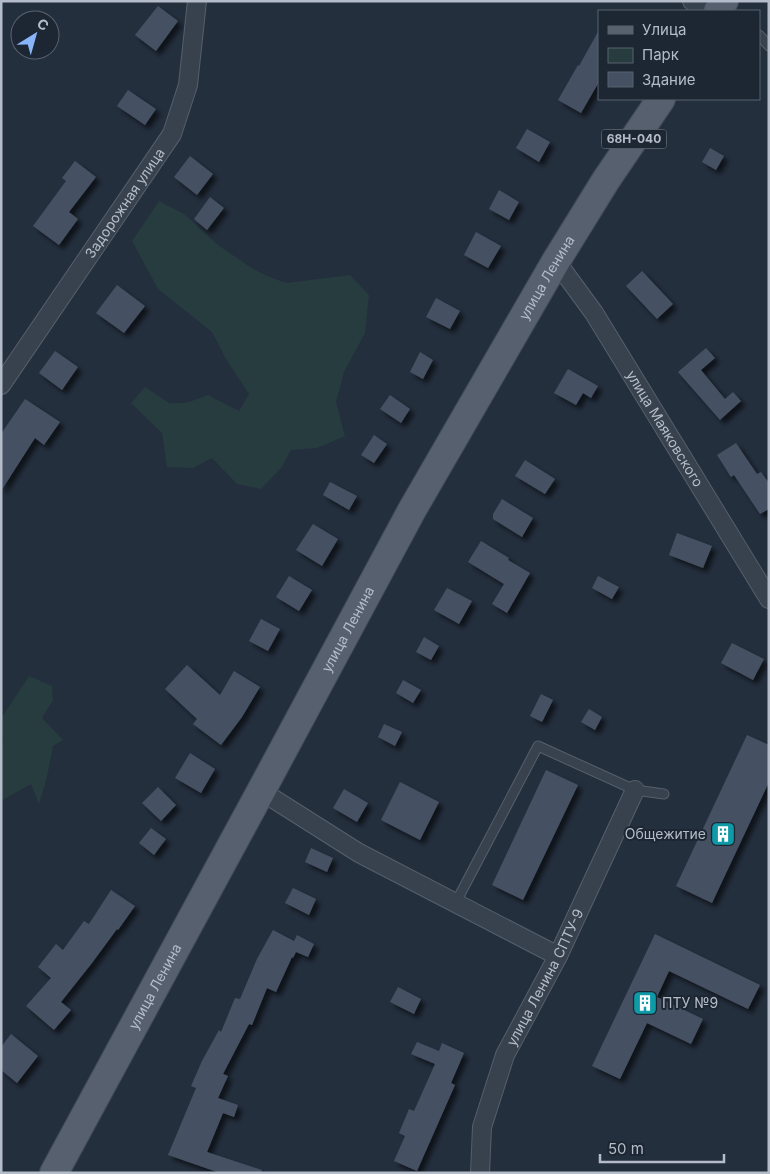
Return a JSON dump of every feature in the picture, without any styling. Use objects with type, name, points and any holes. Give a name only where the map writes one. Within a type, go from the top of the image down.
[{"type":"main road","name":"улица Ленина","points":[[54,1173],[412,510],[556,261],[606,180],[660,100]]},
{"type":"street","name":"Задорожная улица","points":[[1,384],[172,134],[188,85],[196,1]]},
{"type":"street","points":[[692,1],[706,10]]},
{"type":"street","name":"улица Маяковского","points":[[556,261],[594,313],[769,599]]},
{"type":"street","name":"улица Ленина СПТУ-9","points":[[480,1173],[482,1127],[505,1055],[558,956],[635,790]]},
{"type":"street","points":[[261,791],[359,853],[558,956]]},
{"type":"lane","points":[[760,36],[769,46]]},
{"type":"lane","points":[[455,904],[538,746],[635,790],[664,794]]},
{"type":"green space","points":[[159,201],[184,214],[218,245],[253,269],[267,276],[286,283],[350,275],[369,295],[365,333],[344,372],[336,402],[345,436],[317,448],[291,450],[282,467],[261,489],[237,484],[212,458],[193,468],[167,467],[162,433],[131,403],[145,387],[169,403],[186,403],[208,395],[239,411],[249,394],[226,359],[212,332],[158,289],[132,241]]},
{"type":"green space","points":[[29,676],[52,686],[53,700],[42,718],[63,740],[53,746],[39,804],[31,784],[1,801],[2,717]]},
{"type":"building","points":[[158,6],[178,21],[156,51],[135,35]]},
{"type":"building","points":[[598,32],[598,84],[581,113],[558,100]]},
{"type":"building","points":[[128,90],[156,109],[145,125],[117,106]]},
{"type":"building","points":[[527,129],[550,142],[539,162],[516,148]]},
{"type":"building","points":[[710,148],[724,156],[716,170],[702,162]]},
{"type":"building","points":[[190,156],[213,174],[197,195],[174,177]]},
{"type":"building","points":[[75,161],[96,177],[69,212],[78,219],[59,245],[33,226],[66,181],[62,178]]},
{"type":"building","points":[[499,190],[519,202],[509,220],[489,209]]},
{"type":"building","points":[[210,197],[224,208],[207,230],[194,219]]},
{"type":"building","points":[[476,232],[501,246],[488,268],[464,255]]},
{"type":"building","points":[[642,271],[673,304],[657,319],[626,286]]},
{"type":"building","points":[[117,285],[145,306],[124,333],[96,313]]},
{"type":"building","points":[[436,298],[460,311],[450,329],[426,317]]},
{"type":"building","points":[[706,348],[715,358],[701,370],[725,399],[733,392],[741,401],[720,420],[678,372]]},
{"type":"building","points":[[55,351],[78,367],[62,390],[39,373]]},
{"type":"building","points":[[420,352],[433,360],[423,379],[410,372]]},
{"type":"building","points":[[568,369],[598,386],[591,398],[583,393],[576,405],[554,393]]},
{"type":"building","points":[[390,395],[410,409],[401,423],[380,409]]},
{"type":"building","points":[[25,399],[60,422],[44,445],[35,438],[1,491],[1,434]]},
{"type":"building","points":[[374,435],[387,444],[374,463],[361,455]]},
{"type":"building","points":[[736,443],[757,474],[761,472],[769,483],[769,509],[760,514],[734,475],[731,477],[717,455]]},
{"type":"building","points":[[525,460],[555,479],[545,494],[515,476]]},
{"type":"building","points":[[330,482],[357,496],[349,510],[323,495]]},
{"type":"building","points":[[502,499],[533,518],[522,537],[493,519],[493,514]]},
{"type":"building","points":[[313,524],[338,539],[322,566],[296,550]]},
{"type":"building","points":[[677,533],[712,546],[703,568],[669,555]]},
{"type":"building","points":[[481,541],[530,573],[507,613],[492,604],[504,584],[468,562]]},
{"type":"building","points":[[289,576],[312,590],[299,611],[276,597]]},
{"type":"building","points":[[598,576],[619,587],[612,599],[592,588]]},
{"type":"building","points":[[447,588],[472,601],[459,624],[434,610]]},
{"type":"building","points":[[261,619],[280,629],[268,651],[249,641]]},
{"type":"building","points":[[424,637],[439,646],[431,660],[416,652]]},
{"type":"building","points":[[732,643],[764,659],[753,680],[721,663]]},
{"type":"building","points":[[187,665],[220,695],[234,671],[260,687],[242,717],[221,745],[193,724],[197,719],[165,689]]},
{"type":"building","points":[[403,680],[421,690],[413,703],[396,693]]},
{"type":"building","points":[[541,694],[553,700],[542,722],[530,716]]},
{"type":"building","points":[[589,709],[602,717],[595,730],[581,722]]},
{"type":"building","points":[[384,724],[402,732],[395,746],[378,737]]},
{"type":"building","name":"Общежитие","points":[[747,735],[769,745],[769,782],[712,903],[676,886]]},
{"type":"building","points":[[190,753],[215,769],[201,793],[175,778]]},
{"type":"building","points":[[546,770],[578,785],[523,900],[492,885]]},
{"type":"building","points":[[400,782],[439,802],[420,840],[381,820]]},
{"type":"building","points":[[158,787],[176,805],[161,821],[142,803]]},
{"type":"building","points":[[344,789],[368,803],[357,822],[333,808]]},
{"type":"building","points":[[151,828],[166,839],[154,855],[139,843]]},
{"type":"building","points":[[311,848],[333,858],[327,872],[305,862]]},
{"type":"building","points":[[293,888],[316,899],[309,915],[285,903]]},
{"type":"building","points":[[111,890],[135,906],[61,1002],[71,1010],[54,1030],[26,1006],[51,978],[38,967],[56,944],[63,950],[84,921],[89,924]]},
{"type":"building","points":[[273,930],[294,941],[297,935],[314,944],[308,957],[296,952],[292,957],[276,992],[267,988],[252,1025],[249,1024],[223,1074],[228,1076],[218,1098],[238,1105],[234,1117],[223,1113],[207,1152],[262,1170],[261,1173],[220,1173],[168,1155],[196,1088],[191,1086],[202,1061],[219,1030],[221,1032],[235,998],[240,999],[257,959]]},
{"type":"building","name":"ПТУ №9","points":[[655,934],[760,985],[748,1009],[669,971],[657,997],[703,1019],[691,1044],[647,1023],[620,1079],[592,1066]]},
{"type":"building","points":[[398,987],[421,999],[414,1014],[390,1002]]},
{"type":"building","points":[[11,1034],[38,1056],[17,1083],[1,1070],[1,1047]]},
{"type":"building","points":[[417,1042],[439,1051],[442,1043],[464,1053],[451,1083],[455,1085],[417,1171],[394,1161],[405,1136],[399,1133],[409,1109],[414,1111],[435,1064],[411,1054]]},
{"type":"place","name":"Общежитие","points":[[723,834]]},
{"type":"place","name":"ПТУ №9","points":[[645,1003]]}]
